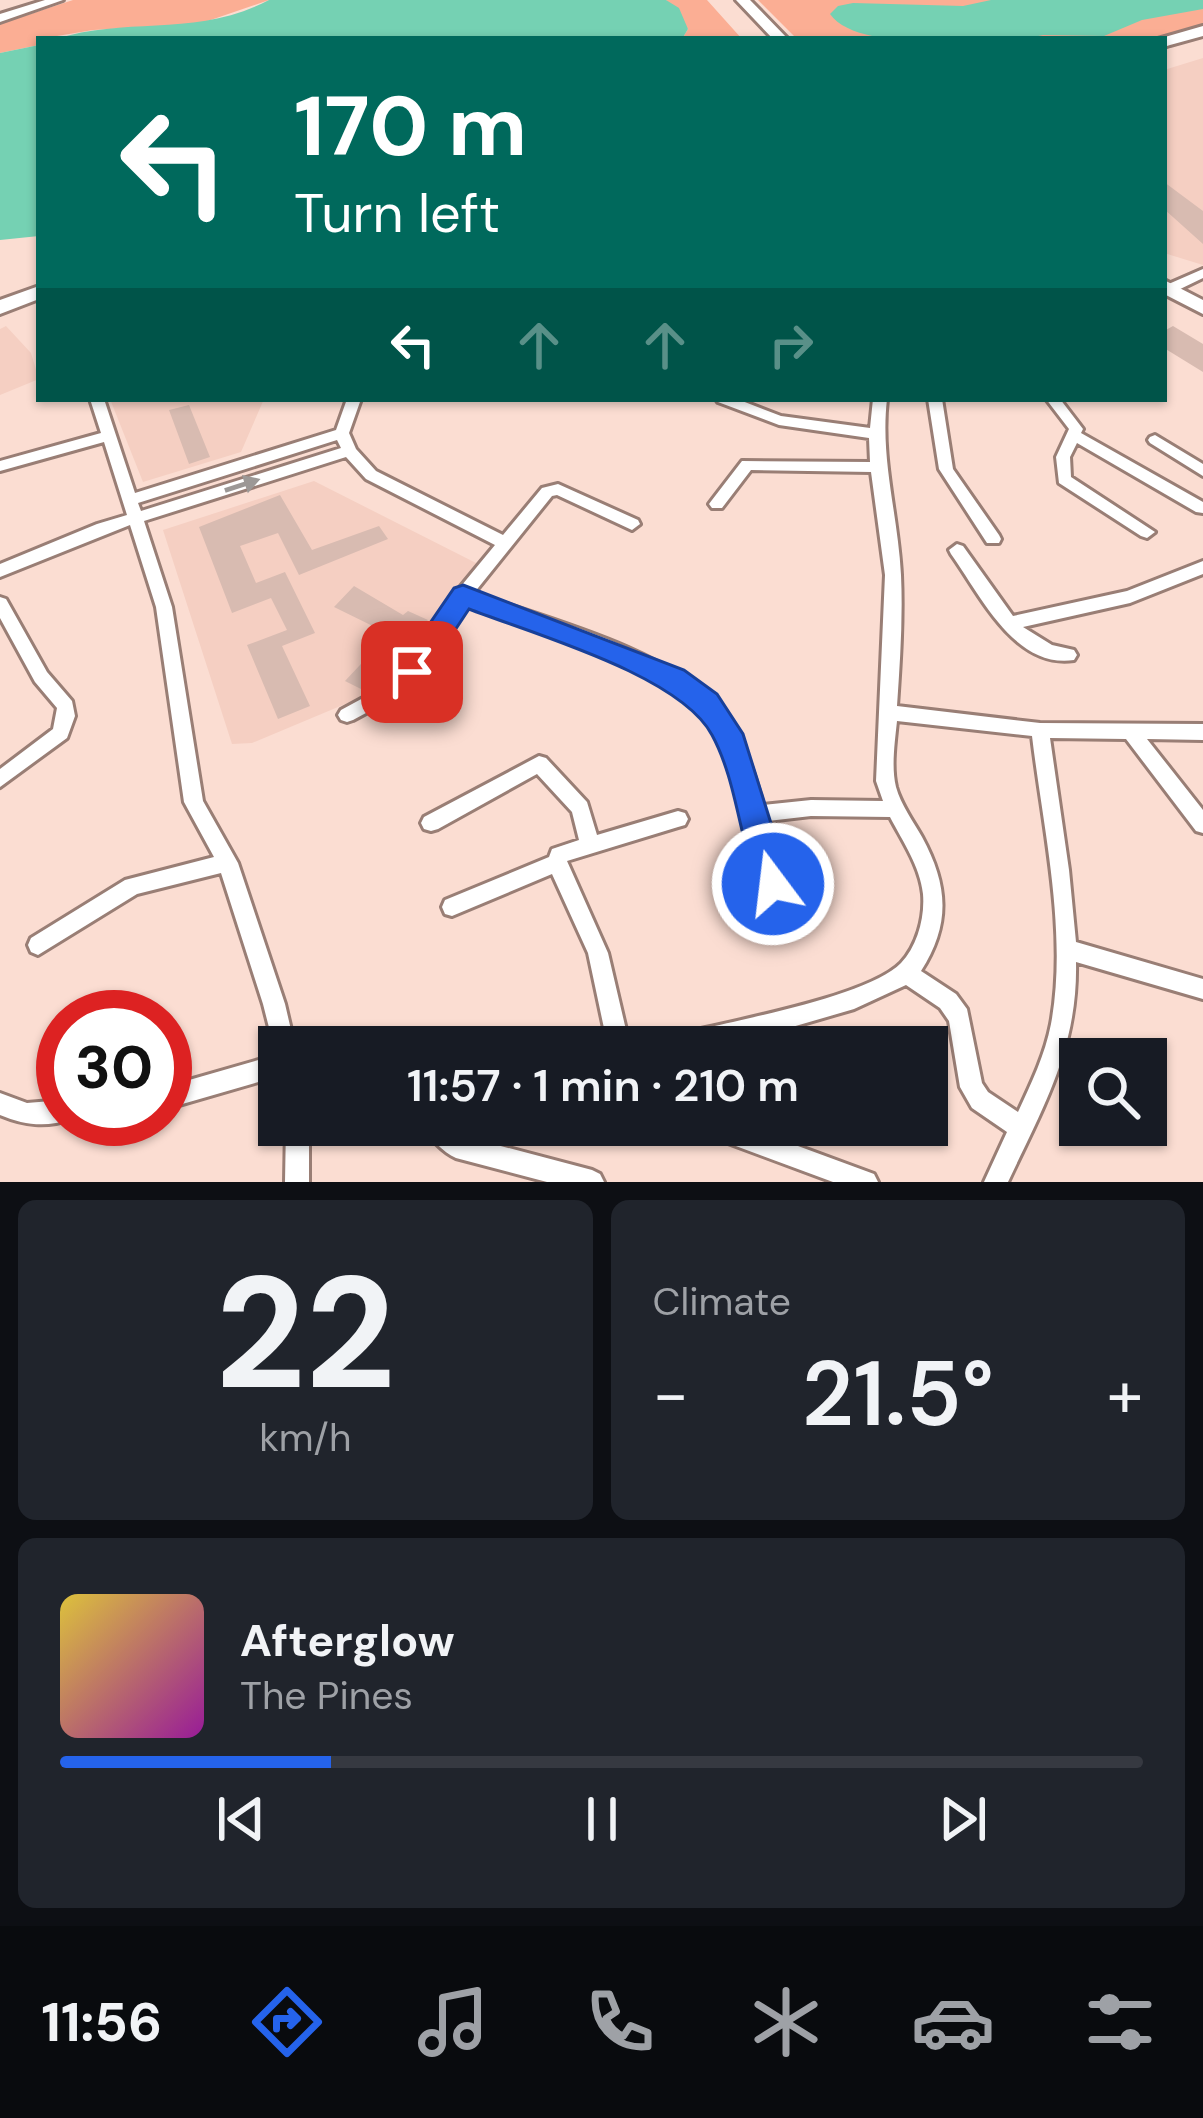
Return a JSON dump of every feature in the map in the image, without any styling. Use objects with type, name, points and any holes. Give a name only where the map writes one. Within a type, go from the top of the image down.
[{"type":"main road","points":[[726,0],[760,36]]},
{"type":"main road","points":[[743,0],[778,36]]},
{"type":"main road","points":[[1167,42],[1200,37]]},
{"type":"main road","points":[[1167,52],[1200,37]]},
{"type":"main road","points":[[1170,283],[1203,294]]},
{"type":"main road","points":[[1170,283],[1203,308]]},
{"type":"main road","points":[[0,296],[36,289]]},
{"type":"main road","points":[[0,308],[36,290]]},
{"type":"street","points":[[0,18],[57,0]]},
{"type":"street","points":[[1170,283],[1203,273]]},
{"type":"street","points":[[98,402],[164,607],[194,802],[227,863],[279,1026]]},
{"type":"street","points":[[353,402],[342,433],[349,451],[371,476],[505,543]]},
{"type":"street","points":[[731,402],[778,419],[878,434]]},
{"type":"street","points":[[748,1026],[872,992],[907,974],[931,931],[933,891],[919,854],[892,809],[886,782],[892,574],[885,508],[874,467],[880,402]]},
{"type":"street","points":[[935,402],[946,469],[993,539]]},
{"type":"street","points":[[1055,402],[1076,429],[1063,457],[1064,479],[1148,532]]},
{"type":"street","points":[[130,500],[342,433]]},
{"type":"street","points":[[0,466],[107,436]]},
{"type":"street","points":[[1075,436],[1201,508]]},
{"type":"street","points":[[1155,440],[1203,472]]},
{"type":"street","points":[[0,571],[63,543],[349,451]]},
{"type":"street","points":[[717,504],[747,465],[874,467]]},
{"type":"street","points":[[346,715],[394,689],[412,672],[463,595],[548,492],[558,489],[632,524]]},
{"type":"street","points":[[957,550],[1034,649],[1068,655]]},
{"type":"street","points":[[1011,622],[1130,596],[1203,567]]},
{"type":"street","points":[[463,595],[627,658],[706,702],[728,734],[773,884]]},
{"type":"street","points":[[0,603],[41,677],[66,706],[61,733],[0,778]]},
{"type":"street","points":[[886,712],[1040,730],[1203,732]]},
{"type":"street","points":[[996,1182],[1056,1043],[1064,1011],[1065,949],[1040,730]]},
{"type":"street","points":[[1132,733],[1203,825]]},
{"type":"street","points":[[431,823],[539,764],[580,808],[590,843]]},
{"type":"street","points":[[754,814],[811,808],[892,809]]},
{"type":"street","points":[[452,907],[557,863],[567,850],[678,819]]},
{"type":"street","points":[[38,945],[132,886],[227,863]]},
{"type":"street","points":[[557,863],[598,952],[614,1026]]},
{"type":"street","points":[[1065,949],[1203,989]]},
{"type":"street","points":[[907,974],[948,1001],[959,1016],[970,1087],[980,1100],[1020,1127]]},
{"type":"street","points":[[192,1090],[258,1071]]},
{"type":"street","points":[[0,1105],[36,1113]]},
{"type":"street","points":[[297,1182],[298,1146]]},
{"type":"street","points":[[456,1146],[592,1182]]},
{"type":"street","points":[[765,1146],[862,1182]]},
{"type":"shaded area","points":[[73,0],[269,0],[199,24],[36,36],[36,46],[0,53],[0,24]]},
{"type":"shaded area","points":[[269,0],[666,0],[679,8],[688,29],[684,36],[68,36],[189,23],[242,12]]},
{"type":"shaded area","points":[[666,0],[707,0],[739,36],[684,36],[688,29]]},
{"type":"shaded area","points":[[758,0],[1203,0],[1203,25],[1164,36],[794,36]]},
{"type":"shaded area","points":[[991,0],[1203,0],[1203,9],[1142,20],[1104,36],[875,36],[844,26],[830,14],[838,6],[853,3],[963,6]]},
{"type":"shaded area","points":[[36,46],[36,236],[0,240],[0,53]]},
{"type":"shaded area","points":[[1203,58],[1203,265],[1167,254],[1167,69]]},
{"type":"shaded area","points":[[6,326],[31,353],[36,380],[0,395],[0,329]]},
{"type":"shaded area","points":[[111,402],[263,402],[241,452],[143,482]]},
{"type":"shaded area","points":[[314,481],[480,565],[401,673],[381,689],[252,743],[232,744],[163,530]]},
{"type":"building","points":[[1167,184],[1203,211],[1203,244],[1167,212]]},
{"type":"building","points":[[1173,326],[1203,344],[1203,372],[1167,350],[1167,329]]},
{"type":"building","points":[[189,405],[210,457],[189,464],[169,410]]},
{"type":"building","points":[[280,495],[312,550],[379,526],[388,539],[299,575],[278,533],[240,546],[256,583],[285,572],[315,633],[282,646],[310,706],[278,719],[247,645],[287,630],[271,598],[232,613],[199,527]]},
{"type":"building","points":[[354,586],[403,615],[408,611],[428,620],[365,691],[345,681],[389,634],[334,607]]},
{"type":"route","points":[[412,672],[463,595],[674,678],[706,702],[728,734],[773,884]]}]
